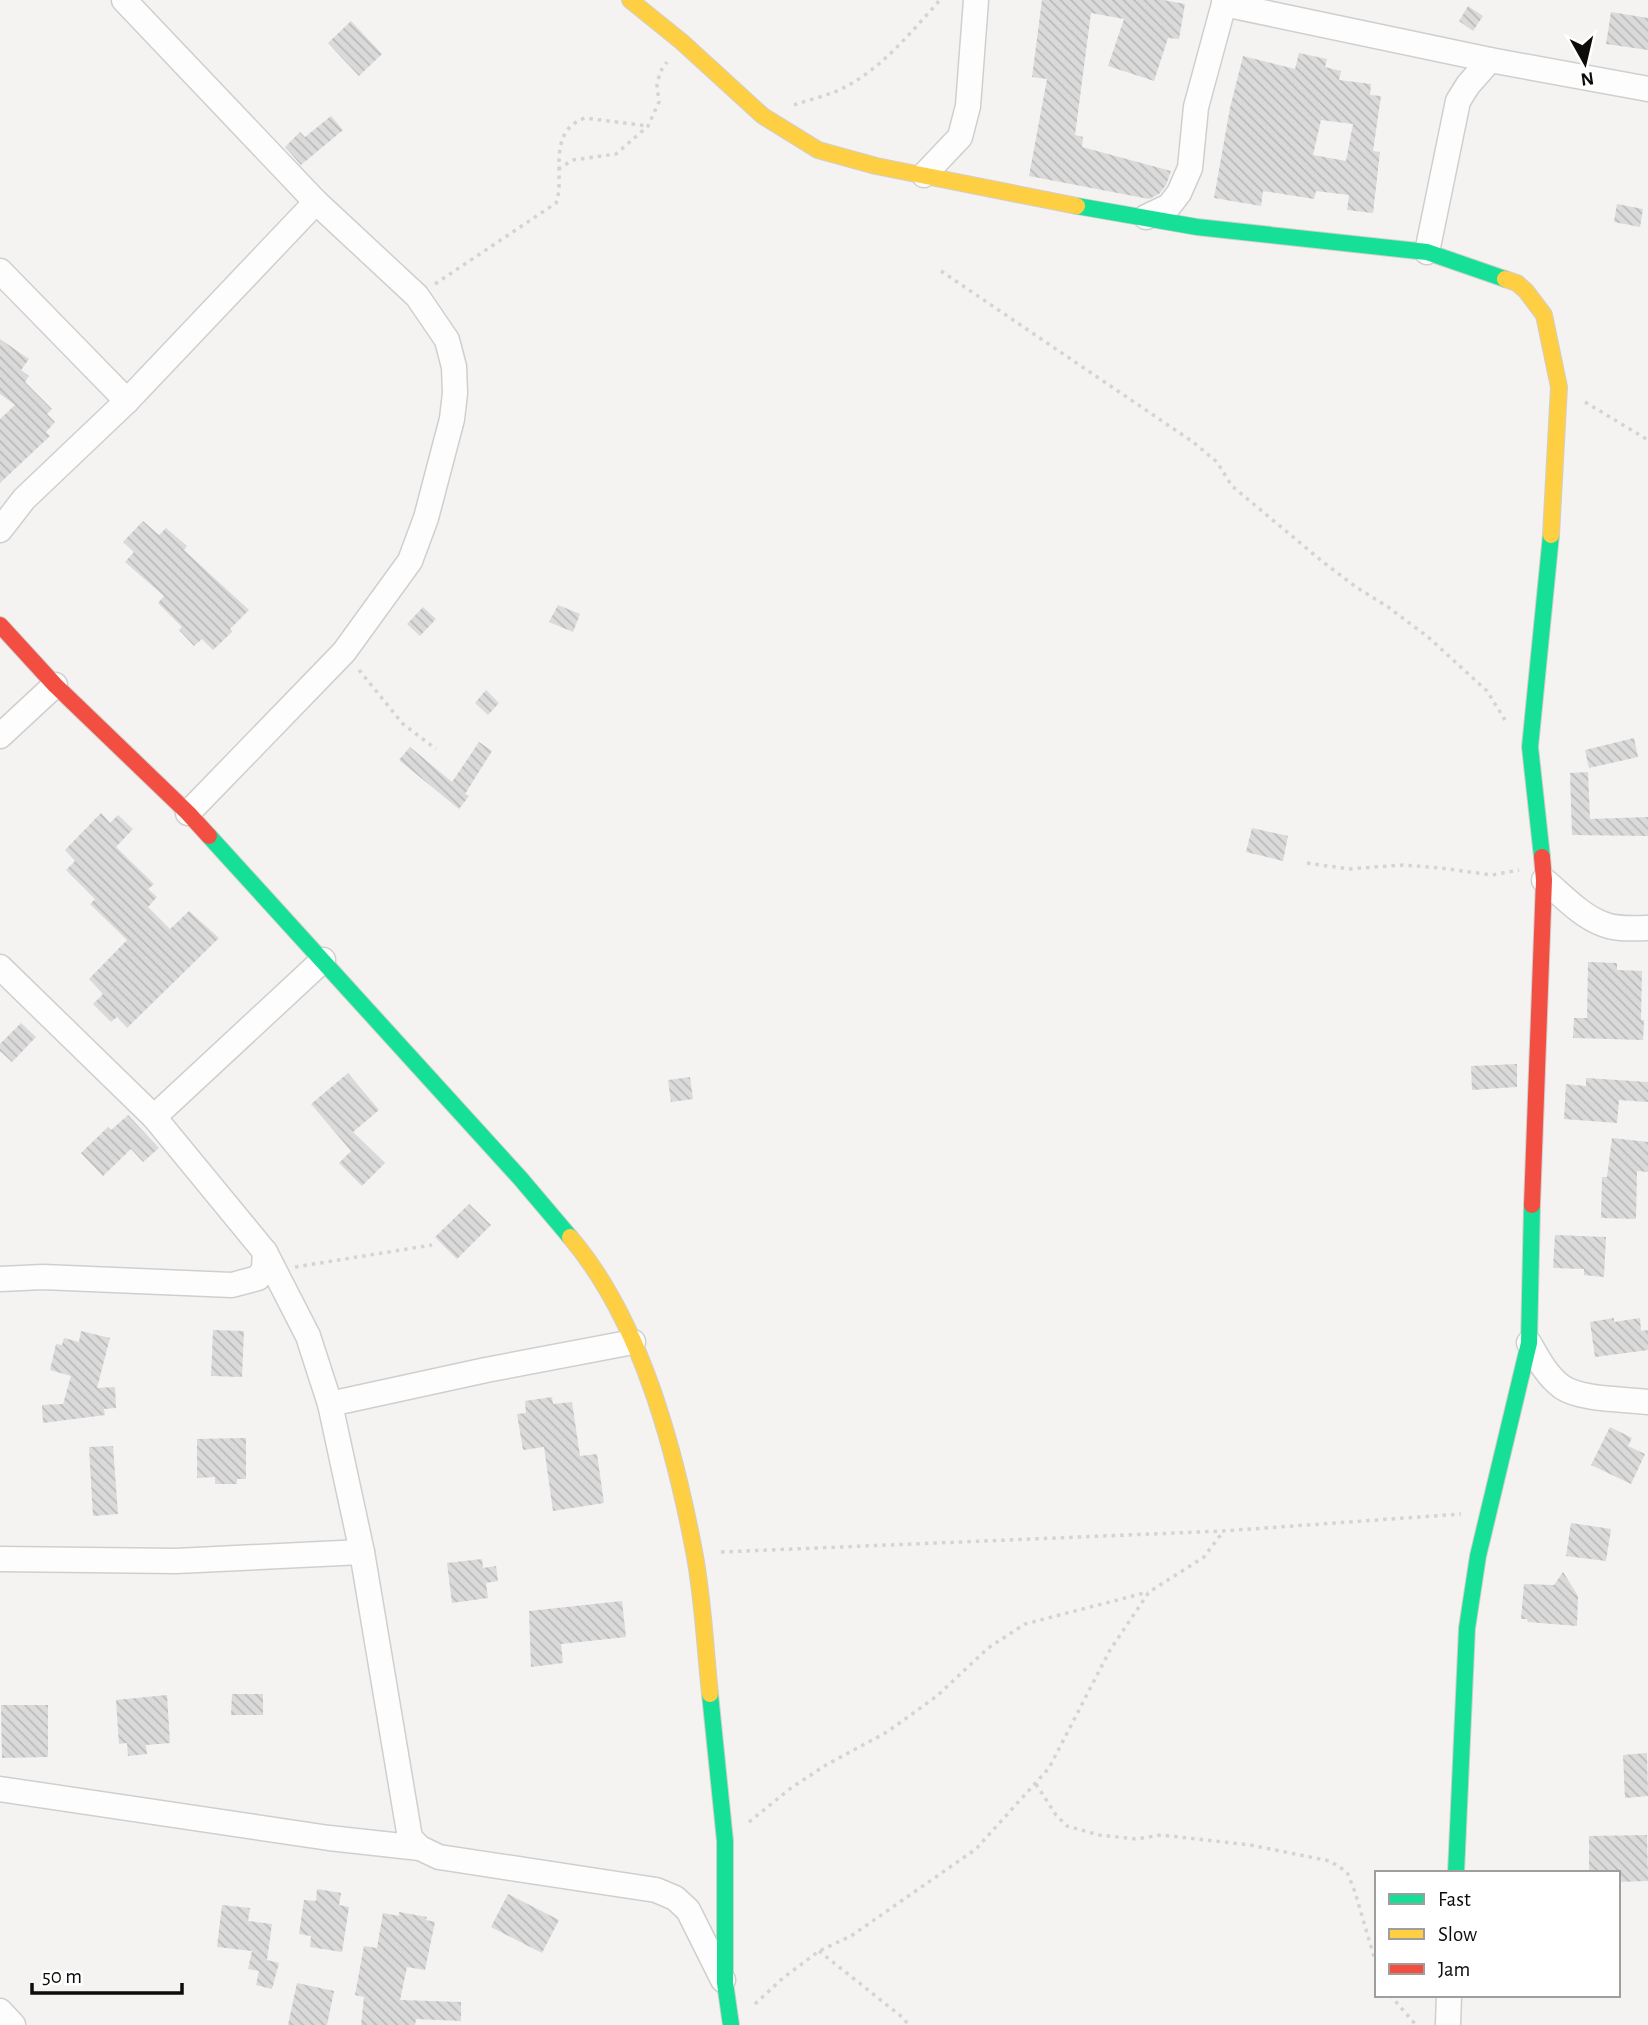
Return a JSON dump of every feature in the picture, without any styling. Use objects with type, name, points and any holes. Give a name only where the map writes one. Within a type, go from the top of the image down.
[{"type":"street","points":[[124,0],[316,202],[417,296],[447,340],[454,367],[452,419],[426,518],[410,561],[344,652],[188,813]]},
{"type":"street","points":[[630,0],[763,116],[818,150],[924,175],[1197,227],[1427,253],[1517,283],[1526,290],[1544,315],[1559,387],[1553,513],[1531,747],[1543,874],[1529,1343],[1478,1556],[1467,1629],[1456,1871]]},
{"type":"street","points":[[924,175],[960,137],[968,106],[976,0]]},
{"type":"street","points":[[1146,217],[1169,206],[1180,193],[1190,168],[1196,107],[1225,2],[1490,60],[1648,89]]},
{"type":"street","points":[[1427,253],[1458,101],[1490,60]]},
{"type":"street","points":[[0,530],[24,499],[127,401],[316,202]]},
{"type":"street","points":[[0,271],[127,401]]},
{"type":"street","points":[[0,625],[55,685],[188,813],[520,1178],[592,1263],[633,1342],[668,1434],[695,1553],[725,1841],[725,1983],[731,2025]]},
{"type":"street","points":[[0,736],[55,685]]},
{"type":"street","points":[[1543,874],[1587,916],[1604,925],[1648,928]]},
{"type":"street","points":[[154,1117],[323,960]]},
{"type":"street","points":[[0,967],[154,1117],[270,1261],[308,1336],[330,1404],[362,1552],[410,1838],[421,1849]]},
{"type":"street","points":[[0,1279],[43,1277],[232,1285],[258,1278],[270,1261]]},
{"type":"street","points":[[330,1404],[633,1342]]},
{"type":"street","points":[[1529,1343],[1545,1370],[1563,1388],[1584,1394],[1648,1402]]},
{"type":"street","points":[[0,1559],[176,1561],[362,1552]]},
{"type":"street","points":[[0,1789],[421,1849],[439,1857],[656,1890],[675,1898],[688,1910],[725,1983]]},
{"type":"street","points":[[1448,2025],[1449,1997]]},
{"type":"street","points":[[0,2011],[13,2025]]},
{"type":"path","points":[[763,116],[846,87],[903,41],[940,0]]},
{"type":"path","points":[[558,169],[573,160],[616,153],[648,126],[659,102],[657,85],[660,72],[681,42]]},
{"type":"path","points":[[417,296],[553,207],[558,199],[561,146],[567,132],[578,121],[585,118],[648,126]]},
{"type":"path","points":[[941,271],[1193,442],[1217,462],[1233,486],[1323,562],[1428,637],[1487,691],[1508,726],[1531,747]]},
{"type":"path","points":[[1559,387],[1648,440]]},
{"type":"path","points":[[344,652],[403,724],[436,749]]},
{"type":"path","points":[[1307,863],[1349,869],[1416,866],[1492,875],[1543,874]]},
{"type":"path","points":[[270,1261],[432,1245]]},
{"type":"path","points":[[695,1553],[1223,1531],[1488,1512]]},
{"type":"path","points":[[725,1841],[791,1788],[826,1765],[887,1732],[937,1696],[988,1647],[1025,1624],[1149,1592],[1204,1557],[1223,1531]]},
{"type":"path","points":[[753,2006],[783,1978],[819,1951],[861,1929],[976,1849],[1049,1768],[1110,1650],[1149,1592]]},
{"type":"path","points":[[1036,1784],[1056,1815],[1067,1826],[1099,1835],[1136,1839],[1161,1835],[1251,1845],[1330,1861],[1347,1872],[1375,1960]]},
{"type":"path","points":[[819,1951],[894,2010],[908,2025]]},
{"type":"path","points":[[1392,1997],[1416,2025]]},
{"type":"building","points":[[1042,0],[1163,0],[1185,4],[1179,39],[1168,38],[1154,81],[1108,66],[1124,19],[1091,13],[1075,135],[1083,137],[1082,147],[1171,171],[1159,194],[1149,199],[1029,176],[1047,79],[1032,77]]},
{"type":"building","points":[[1468,6],[1483,16],[1473,31],[1459,21]]},
{"type":"building","points":[[1611,12],[1648,18],[1648,50],[1606,44]]},
{"type":"building","points":[[351,21],[382,54],[359,76],[328,43]]},
{"type":"building","points":[[1299,53],[1327,59],[1325,67],[1341,71],[1339,80],[1371,84],[1370,95],[1381,96],[1373,151],[1380,152],[1373,213],[1347,210],[1349,195],[1316,191],[1314,199],[1263,191],[1261,206],[1214,198],[1230,108],[1243,56],[1295,69]],"holes":[[[1321,120],[1353,124],[1346,161],[1313,155]]]},
{"type":"building","points":[[331,116],[343,130],[301,165],[285,147],[300,132],[305,137]]},
{"type":"building","points":[[1617,204],[1643,209],[1640,227],[1614,222]]},
{"type":"building","points":[[0,339],[29,359],[21,370],[29,376],[25,382],[52,409],[47,414],[55,422],[46,432],[50,436],[0,483],[0,419],[15,405],[0,394]]},
{"type":"building","points":[[143,521],[159,535],[166,528],[187,546],[184,550],[249,610],[213,650],[202,639],[194,646],[179,630],[182,627],[158,603],[164,596],[125,562],[134,552],[123,542]]},
{"type":"building","points":[[558,605],[580,614],[573,632],[549,622]]},
{"type":"building","points":[[423,607],[436,619],[420,636],[407,624]]},
{"type":"building","points":[[486,690],[499,703],[488,715],[475,703]]},
{"type":"building","points":[[1634,738],[1638,757],[1589,768],[1585,750]]},
{"type":"building","points":[[479,742],[492,751],[465,794],[469,796],[459,809],[399,760],[410,747],[452,782]]},
{"type":"building","points":[[1588,772],[1590,819],[1648,817],[1648,836],[1572,835],[1570,773]]},
{"type":"building","points":[[101,813],[110,823],[118,815],[133,829],[116,847],[154,884],[148,889],[157,897],[148,907],[170,929],[189,911],[219,938],[127,1028],[117,1017],[111,1022],[93,1004],[103,994],[89,979],[127,940],[90,904],[95,899],[66,870],[75,861],[65,850]]},
{"type":"building","points":[[1252,828],[1288,836],[1283,861],[1246,852]]},
{"type":"building","points":[[1588,962],[1617,963],[1617,970],[1642,971],[1643,1040],[1573,1038],[1574,1018],[1587,1018]]},
{"type":"building","points":[[21,1023],[36,1037],[12,1062],[0,1051],[0,1044]]},
{"type":"building","points":[[1517,1064],[1517,1087],[1472,1090],[1471,1066]]},
{"type":"building","points":[[348,1073],[379,1110],[353,1132],[385,1163],[362,1186],[339,1163],[351,1151],[311,1104]]},
{"type":"building","points":[[690,1077],[693,1099],[671,1102],[668,1080]]},
{"type":"building","points":[[1586,1078],[1648,1082],[1648,1102],[1619,1100],[1617,1123],[1564,1119],[1566,1084],[1586,1086]]},
{"type":"building","points":[[128,1115],[159,1148],[143,1162],[131,1149],[103,1176],[81,1153],[108,1127],[111,1130]]},
{"type":"building","points":[[1612,1138],[1648,1142],[1648,1172],[1637,1171],[1636,1219],[1601,1218],[1602,1177],[1607,1177]]},
{"type":"building","points":[[469,1204],[491,1225],[457,1259],[435,1237]]},
{"type":"building","points":[[1555,1235],[1606,1237],[1604,1277],[1584,1275],[1584,1269],[1553,1268]]},
{"type":"building","points":[[1614,1318],[1614,1322],[1640,1318],[1641,1331],[1648,1330],[1648,1350],[1595,1357],[1590,1322]]},
{"type":"building","points":[[213,1330],[244,1331],[242,1377],[211,1376]]},
{"type":"building","points":[[81,1331],[110,1338],[97,1388],[115,1387],[116,1408],[104,1409],[105,1415],[43,1423],[42,1405],[63,1404],[71,1376],[50,1370],[56,1344],[62,1345],[64,1338],[79,1342]]},
{"type":"building","points":[[552,1397],[553,1404],[572,1402],[580,1456],[597,1454],[604,1503],[553,1511],[544,1447],[523,1450],[517,1414],[526,1413],[525,1401]]},
{"type":"building","points":[[1610,1427],[1632,1438],[1628,1446],[1645,1454],[1631,1484],[1591,1465]]},
{"type":"building","points":[[246,1438],[246,1479],[237,1479],[237,1484],[215,1484],[215,1477],[197,1478],[197,1439]]},
{"type":"building","points":[[113,1446],[118,1514],[93,1516],[89,1447]]},
{"type":"building","points":[[1571,1523],[1611,1529],[1606,1561],[1566,1556]]},
{"type":"building","points":[[482,1559],[483,1568],[496,1566],[498,1581],[486,1583],[488,1598],[452,1603],[447,1563]]},
{"type":"building","points":[[1563,1572],[1578,1596],[1577,1626],[1528,1622],[1527,1619],[1521,1619],[1524,1584],[1554,1585]]},
{"type":"building","points":[[622,1601],[626,1637],[561,1644],[563,1663],[531,1667],[529,1611]]},
{"type":"building","points":[[232,1694],[263,1694],[263,1715],[231,1715]]},
{"type":"building","points":[[167,1695],[170,1743],[146,1745],[147,1754],[128,1756],[127,1743],[119,1744],[116,1700]]},
{"type":"building","points":[[1,1705],[48,1705],[48,1757],[2,1758]]},
{"type":"building","points":[[1647,1753],[1648,1796],[1625,1798],[1623,1755]]},
{"type":"building","points":[[1647,1835],[1648,1881],[1620,1882],[1620,1871],[1589,1871],[1589,1836]]},
{"type":"building","points":[[317,1889],[341,1893],[339,1905],[349,1907],[342,1952],[310,1947],[311,1936],[299,1934],[304,1900],[316,1901]]},
{"type":"building","points":[[508,1894],[559,1920],[542,1953],[491,1927]]},
{"type":"building","points":[[222,1905],[250,1908],[248,1921],[272,1924],[267,1960],[279,1963],[272,1989],[256,1985],[259,1971],[248,1969],[252,1951],[217,1947]]},
{"type":"building","points":[[399,1912],[427,1917],[426,1920],[435,1922],[425,1970],[407,1967],[400,2000],[461,2002],[461,2021],[416,2019],[415,2025],[361,2025],[364,1997],[355,1995],[364,1946],[377,1948],[383,1913],[399,1916]]},
{"type":"building","points":[[297,1983],[334,1991],[327,2025],[288,2025]]},
{"type":"traffic: fast","points":[[1077,206],[1197,227],[1427,252],[1505,279]]},
{"type":"traffic: fast","points":[[1542,857],[1530,747],[1551,535]]},
{"type":"traffic: fast","points":[[209,836],[520,1178],[570,1237]]},
{"type":"traffic: fast","points":[[1456,1871],[1467,1628],[1478,1556],[1529,1343],[1532,1205]]},
{"type":"traffic: fast","points":[[710,1694],[725,1841],[725,1983],[731,2025]]},
{"type":"traffic: slow","points":[[630,0],[682,42],[763,116],[818,150],[876,166],[1077,206]]},
{"type":"traffic: slow","points":[[1505,279],[1517,283],[1526,291],[1544,315],[1559,387],[1551,535]]},
{"type":"traffic: slow","points":[[570,1237],[595,1270],[616,1306],[651,1385],[664,1427],[686,1511],[697,1568],[710,1694]]},
{"type":"traffic: jam","points":[[0,625],[55,685],[209,836]]},
{"type":"traffic: jam","points":[[1532,1205],[1544,880],[1542,857]]}]
